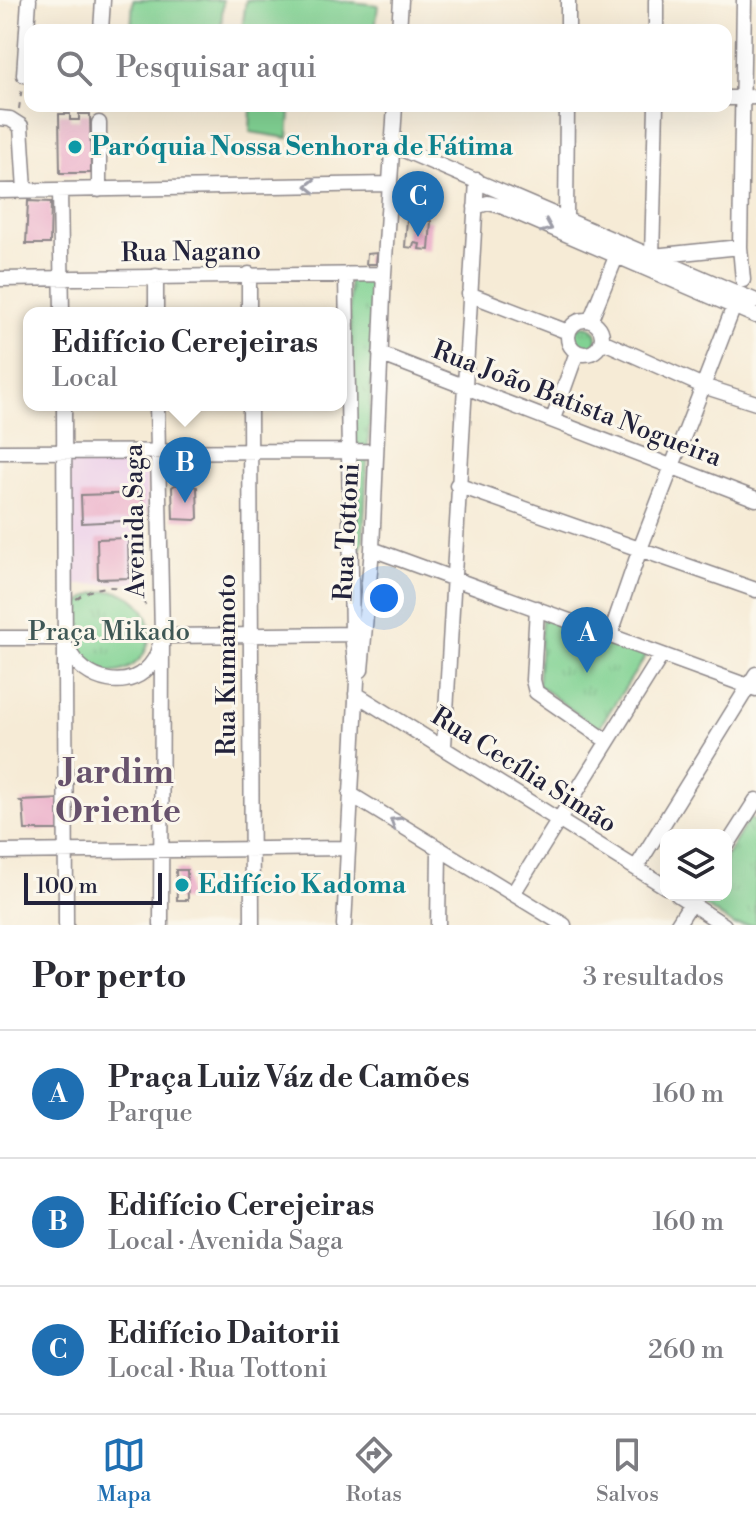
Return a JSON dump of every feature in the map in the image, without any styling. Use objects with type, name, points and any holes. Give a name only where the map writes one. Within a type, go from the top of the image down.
[{"type":"street","points":[[27,24],[29,0]]},
{"type":"street","points":[[101,24],[103,0]]},
{"type":"street","points":[[399,24],[401,0]]},
{"type":"street","points":[[568,0],[568,24]]},
{"type":"street","points":[[656,0],[656,24]]},
{"type":"street","points":[[714,283],[749,280],[740,247],[749,97],[744,0]]},
{"type":"street","name":"Rua Tottoni","points":[[344,925],[358,634],[372,549],[395,112]]},
{"type":"street","points":[[566,218],[567,112]]},
{"type":"street","points":[[642,268],[652,256],[656,112]]},
{"type":"street","points":[[0,118],[17,122],[24,133],[25,190]]},
{"type":"street","points":[[99,123],[99,190]]},
{"type":"street","points":[[392,145],[477,180],[504,199],[616,257],[756,316]]},
{"type":"street","points":[[444,746],[477,180]]},
{"type":"street","points":[[0,191],[389,184]]},
{"type":"street","points":[[60,190],[62,307]]},
{"type":"street","points":[[475,207],[504,199],[566,218],[756,301]]},
{"type":"street","points":[[652,256],[740,247]]},
{"type":"street","points":[[590,321],[616,257]]},
{"type":"street","points":[[249,274],[249,307]]},
{"type":"street","name":"Rua Nagano","points":[[0,279],[384,274]]},
{"type":"street","name":"Rua Tottoni","points":[[346,275],[346,307]]},
{"type":"street","points":[[156,276],[156,307]]},
{"type":"street","points":[[469,294],[568,332]]},
{"type":"street","points":[[610,636],[640,549],[734,306]]},
{"type":"street","points":[[590,321],[601,329],[602,341],[594,352],[577,352],[569,345],[568,332],[576,322],[590,321]]},
{"type":"street","points":[[602,341],[703,386],[756,403]]},
{"type":"street","points":[[553,419],[577,352]]},
{"type":"street","name":"Rua João Batista Nogueira","points":[[380,354],[756,499]]},
{"type":"street","name":"Rua Tottoni","points":[[347,362],[352,581],[358,634]]},
{"type":"street","points":[[64,411],[66,925]]},
{"type":"street","name":"Avenida Saga","points":[[157,411],[162,636],[161,925]]},
{"type":"street","name":"Rua Kumamoto","points":[[250,411],[252,925]]},
{"type":"street","points":[[0,452],[375,451]]},
{"type":"street","points":[[457,485],[756,590]]},
{"type":"street","points":[[352,581],[372,549],[661,656],[753,683],[636,868]]},
{"type":"street","points":[[537,608],[533,680],[536,692],[607,741]]},
{"type":"street","points":[[66,642],[71,657],[83,670],[98,679],[110,681],[127,680],[143,672],[155,660],[162,636],[358,634]]},
{"type":"street","points":[[0,638],[66,642]]},
{"type":"street","points":[[514,892],[661,656]]},
{"type":"street","name":"Rua Cecília Simão","points":[[356,687],[660,883]]},
{"type":"street","points":[[350,794],[564,925]]},
{"type":"street","points":[[732,839],[755,806]]},
{"type":"street","points":[[0,852],[347,848]]},
{"type":"street","points":[[438,925],[439,849]]},
{"type":"street","points":[[677,925],[687,901]]},
{"type":"street","points":[[692,901],[724,925]]},
{"type":"path","points":[[17,122],[24,75]]},
{"type":"path","points":[[73,603],[99,586],[116,586],[131,591],[144,601],[151,613]]},
{"type":"shaded area","points":[[147,453],[146,583],[72,585],[67,456]]},
{"type":"green space","points":[[133,0],[223,0],[221,24],[131,24]]},
{"type":"green space","points":[[246,0],[333,0],[378,5],[376,24],[243,24]]},
{"type":"green space","points":[[251,112],[290,113],[288,138],[250,132]]},
{"type":"green space","points":[[349,277],[377,277],[363,541],[356,562]]},
{"type":"green space","points":[[585,326],[594,329],[597,338],[594,347],[585,350],[576,347],[573,338],[576,329]]},
{"type":"green space","name":"Praça Mikado","points":[[109,591],[125,594],[138,603],[147,616],[150,632],[147,648],[138,661],[125,670],[109,673],[93,670],[80,661],[71,648],[68,632],[71,616],[80,603],[93,594]]},
{"type":"green space","points":[[542,615],[647,654],[598,729],[538,685]]},
{"type":"green space","points":[[750,817],[756,824],[756,925],[734,925],[699,902],[732,901],[732,847]]},
{"type":"building","name":"Paróquia Nossa Senhora de Fátima","points":[[59,114],[70,114],[70,120],[79,120],[79,114],[90,114],[91,173],[60,173]]},
{"type":"building","points":[[28,201],[51,202],[50,244],[26,244]]},
{"type":"building","points":[[407,219],[417,219],[416,230],[421,230],[421,220],[431,221],[429,250],[419,249],[420,244],[414,243],[413,248],[405,247]]},
{"type":"building","points":[[377,253],[376,264],[366,264],[367,254]]},
{"type":"building","points":[[172,487],[197,487],[198,518],[195,520],[173,519]]},
{"type":"building","points":[[142,493],[143,520],[82,523],[81,495]]},
{"type":"building","points":[[128,538],[129,578],[98,579],[97,539]]},
{"type":"building","points":[[64,799],[65,830],[25,830],[23,804],[20,801]]},
{"type":"building","name":"Edifício Kadoma","points":[[176,870],[187,870],[188,900],[177,900]]},
{"type":"place","name":"Paróquia Nossa Senhora de Fátima","points":[[75,147]]},
{"type":"place","name":"Edifício Daitorii","points":[[418,237]]},
{"type":"place","name":"Edifício Cerejeiras","points":[[185,503]]},
{"type":"place","name":"Praça Luiz Váz de Camões","points":[[587,673]]},
{"type":"place","name":"Edifício Kadoma","points":[[182,885]]},
{"type":"district","name":"Jardim Oriente","points":[[118,792]]}]
